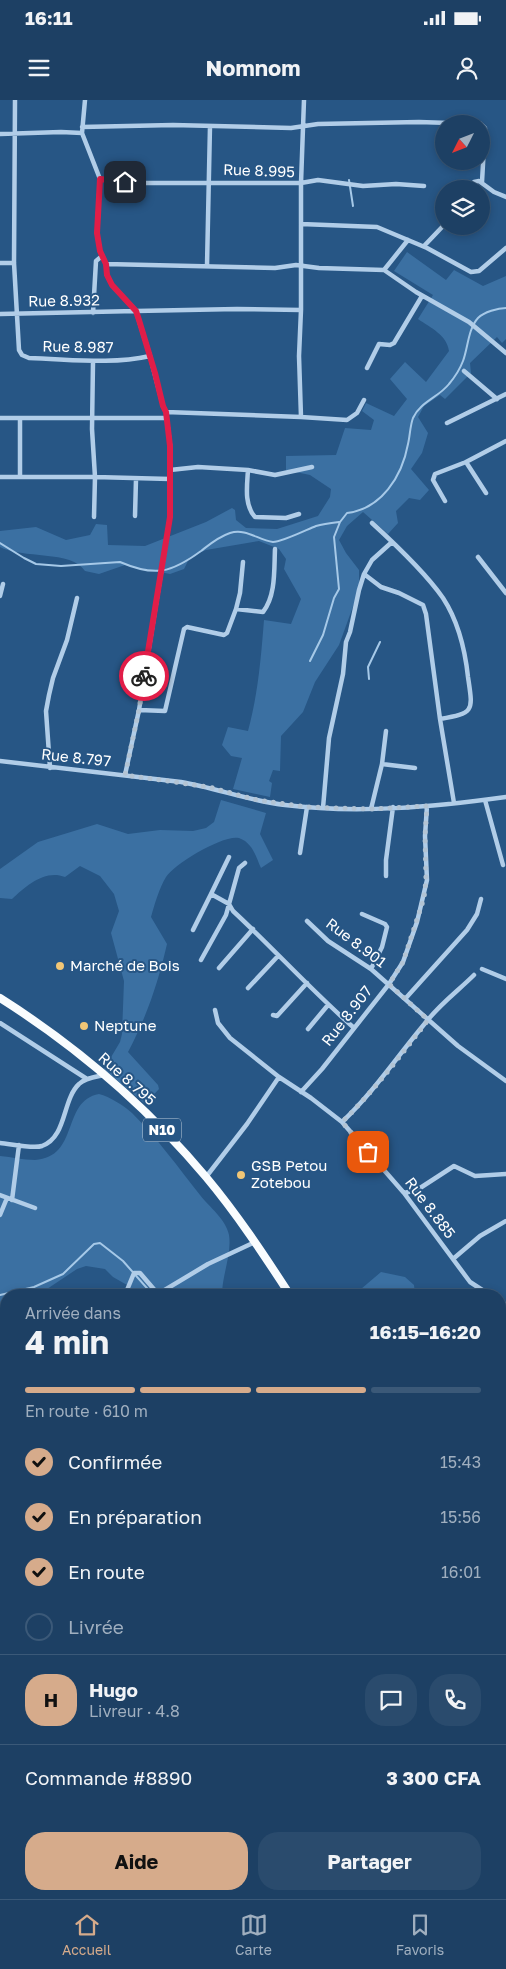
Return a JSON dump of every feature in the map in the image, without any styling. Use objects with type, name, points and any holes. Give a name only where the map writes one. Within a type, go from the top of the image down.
[{"type":"highway","name":"Rue 8.795","points":[[0,998],[26,1014],[104,1075],[173,1140],[206,1176],[255,1242],[286,1289]]},
{"type":"street","name":"Rue 8.987","points":[[15,100],[14,263],[18,344],[22,355],[25,357],[93,362],[150,356]]},
{"type":"street","points":[[85,100],[82,133],[100,179],[97,233],[102,256],[112,285],[136,311],[166,412],[170,446],[170,517],[161,580],[154,607],[139,710],[125,775]]},
{"type":"street","points":[[304,100],[301,183],[318,180],[363,186],[396,184],[424,186]]},
{"type":"street","points":[[82,127],[302,127],[318,124],[435,123]]},
{"type":"street","points":[[207,266],[210,126]]},
{"type":"street","points":[[0,134],[82,133]]},
{"type":"street","name":"Rue 8.995","points":[[100,179],[139,183],[301,183],[299,356],[301,417]]},
{"type":"street","points":[[490,189],[506,197]]},
{"type":"street","points":[[301,224],[377,227],[424,246],[471,272],[479,271],[506,248]]},
{"type":"street","points":[[424,246],[435,234]]},
{"type":"street","points":[[384,270],[408,240]]},
{"type":"street","points":[[93,313],[96,261],[102,256]]},
{"type":"street","points":[[0,263],[14,263]]},
{"type":"street","points":[[106,264],[275,268],[300,266],[384,270],[422,296],[469,322],[506,353]]},
{"type":"street","points":[[367,368],[379,344],[390,345],[394,343],[422,296]]},
{"type":"street","points":[[136,311],[301,310]]},
{"type":"street","name":"Rue 8.932","points":[[0,314],[136,311]]},
{"type":"street","points":[[93,362],[94,517]]},
{"type":"street","points":[[464,370],[497,399]]},
{"type":"street","points":[[447,423],[506,394]]},
{"type":"street","points":[[166,412],[347,420],[357,413],[364,400]]},
{"type":"street","points":[[0,418],[20,420],[92,417],[166,418]]},
{"type":"street","points":[[20,420],[20,476]]},
{"type":"street","points":[[445,501],[433,480],[434,474],[466,462],[506,441]]},
{"type":"street","points":[[466,462],[486,493]]},
{"type":"street","points":[[170,470],[198,467],[248,470],[275,475],[312,467]]},
{"type":"street","points":[[248,470],[247,489],[250,511],[256,517],[286,518],[299,514]]},
{"type":"street","points":[[0,477],[170,479]]},
{"type":"street","points":[[135,516],[136,479]]},
{"type":"street","points":[[372,523],[392,542],[442,598],[457,626],[463,644],[470,686],[471,706],[468,712],[463,715],[440,719]]},
{"type":"street","points":[[323,808],[329,738],[343,674],[346,642],[364,574],[372,560],[392,542]]},
{"type":"street","points":[[236,609],[263,612],[265,609],[272,592],[275,550]]},
{"type":"street","points":[[478,557],[506,592]]},
{"type":"street","points":[[139,710],[165,711],[184,629],[190,627],[224,635],[227,633],[240,593],[243,562]]},
{"type":"street","points":[[364,574],[381,586],[423,605],[454,803]]},
{"type":"street","points":[[0,596],[3,584]]},
{"type":"street","points":[[50,768],[46,711],[53,678],[68,640],[77,598]]},
{"type":"street","points":[[371,809],[382,764],[386,731]]},
{"type":"street","name":"Rue 8.797","points":[[0,761],[125,775],[209,787],[257,800],[307,807],[371,809],[427,806],[506,797]]},
{"type":"street","points":[[382,764],[415,768]]},
{"type":"street","points":[[485,800],[503,865]]},
{"type":"street","name":"Rue 8.907","points":[[301,1092],[322,1069],[353,1027],[389,984],[403,962],[424,898],[427,806]]},
{"type":"street","points":[[300,853],[307,807]]},
{"type":"street","points":[[386,876],[386,860],[393,807]]},
{"type":"street","points":[[193,930],[229,857]]},
{"type":"street","points":[[201,960],[229,904],[239,868],[245,863]]},
{"type":"street","points":[[211,894],[229,904],[278,956],[353,1027]]},
{"type":"street","points":[[405,999],[467,930],[476,914],[481,899]]},
{"type":"street","points":[[362,914],[387,927],[382,947],[371,969]]},
{"type":"street","name":"Rue 8.901","points":[[307,921],[328,941],[371,969],[464,1050],[506,1081]]},
{"type":"street","points":[[219,968],[253,929]]},
{"type":"street","points":[[248,988],[278,956]]},
{"type":"street","points":[[482,969],[506,979]]},
{"type":"street","points":[[342,1122],[358,1108],[428,1020],[474,975]]},
{"type":"street","points":[[273,1015],[277,1016],[307,983]]},
{"type":"street","points":[[308,1029],[328,1005]]},
{"type":"street","name":"Rue 8.885","points":[[215,1010],[218,1022],[230,1038],[279,1077],[342,1122],[404,1193],[470,1282],[481,1289]]},
{"type":"street","points":[[0,1023],[88,1079]]},
{"type":"street","points":[[0,1143],[43,1146],[56,1134],[73,1090],[80,1083],[88,1079],[104,1075]]},
{"type":"street","points":[[206,1176],[247,1124],[279,1077]]},
{"type":"street","points":[[0,1215],[9,1199],[20,1145]]},
{"type":"street","points":[[404,1193],[422,1187],[454,1166],[475,1176],[506,1174]]},
{"type":"street","points":[[0,1196],[35,1208]]},
{"type":"street","points":[[453,1258],[480,1236],[506,1221]]},
{"type":"street","points":[[166,1289],[208,1264],[255,1242]]},
{"type":"street","points":[[127,1289],[134,1273],[140,1273],[154,1289]]},
{"type":"shaded area","points":[[407,252],[446,280],[454,270],[483,286],[506,276],[506,339],[502,343],[497,337],[470,363],[471,373],[445,399],[440,395],[424,406],[418,417],[428,433],[422,453],[411,469],[429,490],[420,500],[409,498],[396,511],[398,523],[388,534],[363,512],[347,526],[339,540],[359,570],[359,590],[339,645],[315,682],[303,712],[281,736],[280,771],[273,770],[269,781],[272,783],[270,797],[233,789],[242,758],[231,756],[222,745],[228,727],[248,731],[257,690],[264,620],[291,624],[301,599],[284,569],[286,559],[279,549],[259,541],[206,550],[190,557],[184,569],[170,574],[125,565],[99,574],[85,571],[79,564],[58,557],[9,551],[0,547],[0,531],[36,527],[66,540],[90,535],[96,524],[107,525],[108,545],[145,546],[206,522],[232,508],[235,510],[236,520],[246,528],[277,529],[318,516],[330,497],[331,489],[310,475],[286,470],[286,456],[336,455],[345,428],[371,430],[374,420],[362,411],[366,403],[394,416],[407,399],[390,379],[405,362],[426,382],[449,351],[448,345],[442,336],[418,319],[433,295],[394,271]]},
{"type":"shaded area","points":[[221,800],[266,813],[260,834],[273,860],[261,868],[248,843],[239,838],[232,838],[200,851],[171,871],[166,877],[157,896],[151,917],[167,944],[151,999],[128,1052],[158,1085],[159,1089],[145,1104],[104,1069],[120,1042],[122,1034],[124,981],[111,933],[119,911],[114,894],[100,876],[80,866],[65,877],[50,875],[36,880],[12,899],[0,898],[0,869],[38,842],[97,824],[128,834],[160,830],[193,831],[206,828],[214,822]]},
{"type":"shaded area","points":[[99,1094],[108,1097],[132,1113],[217,1214],[227,1229],[230,1242],[223,1289],[128,1289],[127,1285],[113,1277],[105,1269],[86,1266],[77,1269],[47,1289],[0,1289],[0,1156],[26,1160],[49,1157],[59,1149],[65,1140],[79,1107],[87,1099]]},
{"type":"shaded area","points":[[381,1272],[405,1277],[414,1285],[414,1289],[361,1289]]},
{"type":"waterway","points":[[349,180],[353,206]]},
{"type":"waterway","points":[[310,661],[323,635],[334,598],[339,589],[334,537],[340,522],[347,513],[370,505],[388,489],[401,468],[409,441],[411,424],[416,412],[445,389],[457,373],[463,361],[470,333],[478,318],[487,312],[506,308]]},
{"type":"waterway","points":[[0,543],[36,564],[61,566],[120,562],[132,567],[153,571],[181,564],[230,533],[247,533],[273,542],[316,526],[339,522]]},
{"type":"waterway","points":[[369,679],[368,667],[380,642]]},
{"type":"waterway","points":[[26,1289],[63,1274],[94,1244],[100,1243],[123,1261],[148,1289]]},
{"type":"way so far","points":[[144,676],[125,775],[209,787],[239,796],[284,805],[329,809],[427,806],[425,836],[427,864],[424,898],[403,962],[389,984],[428,1020],[358,1108],[342,1122],[368,1152]]},
{"type":"place","name":"Marché de Bois","points":[[60,966]]},
{"type":"place","name":"Neptune","points":[[84,1026]]},
{"type":"place","name":"GSB Petou Zotebou","points":[[241,1175]]},
{"type":"route","points":[[125,182],[100,179],[97,233],[100,251],[112,285],[136,311],[166,412],[170,446],[170,517],[144,676]]}]
